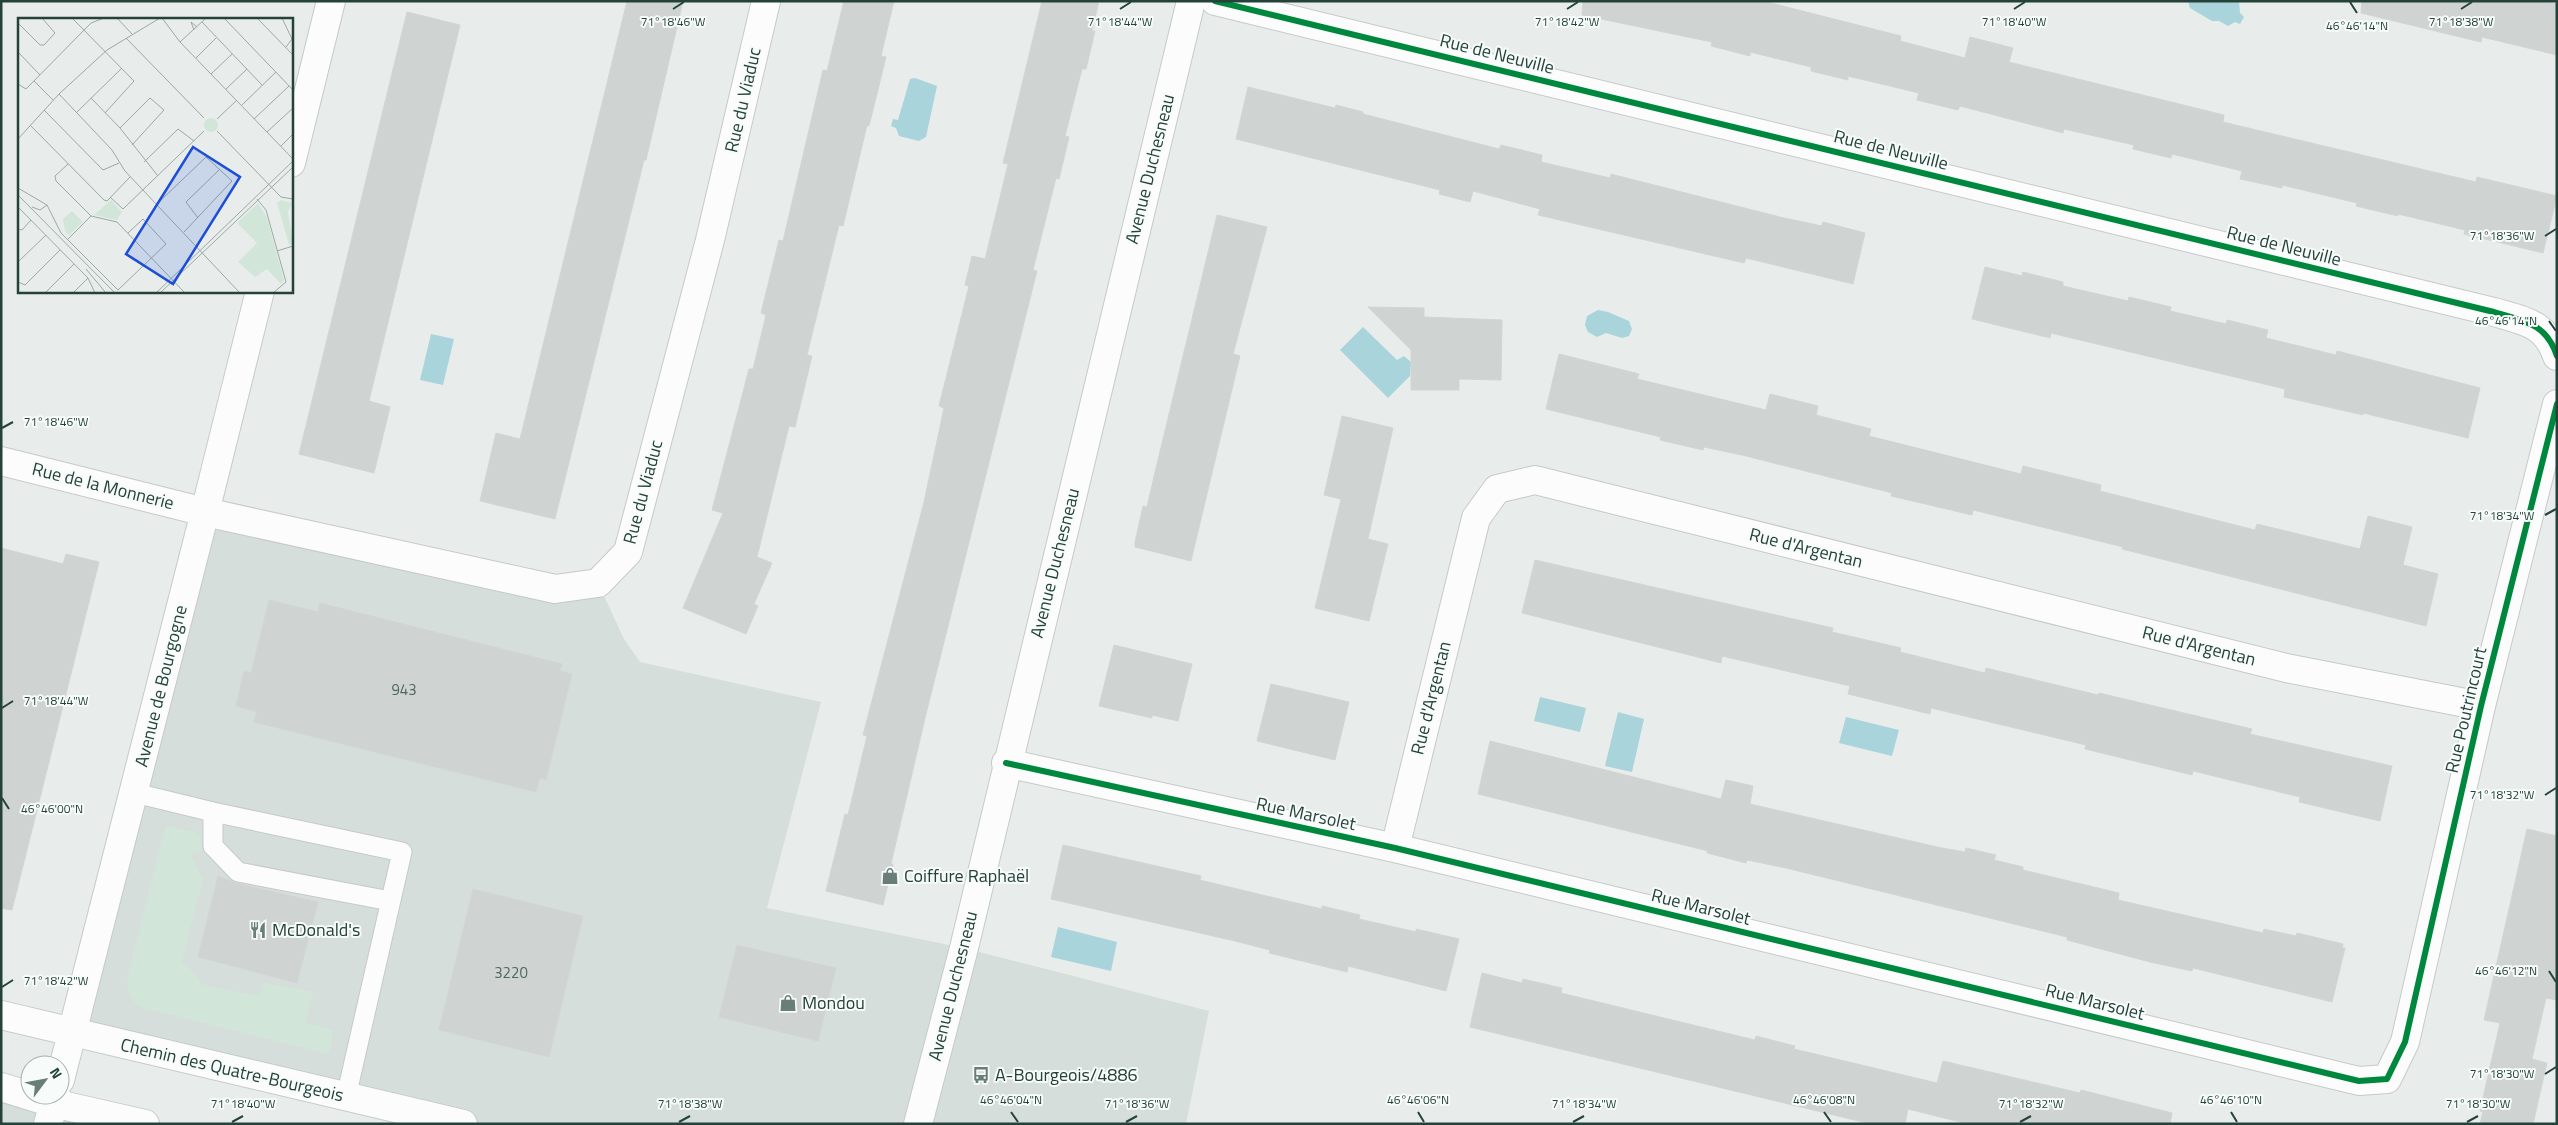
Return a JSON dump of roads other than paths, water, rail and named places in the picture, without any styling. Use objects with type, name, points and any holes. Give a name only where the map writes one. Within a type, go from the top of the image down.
[{"type":"street","points":[[292,158],[331,1]]},
{"type":"street","name":"Rue du Viaduc","points":[[205,512],[556,590],[598,583],[628,552],[710,240],[766,1]]},
{"type":"street","name":"Avenue Duchesneau","points":[[918,1124],[964,948],[1006,763],[1191,1]]},
{"type":"street","name":"Rue de Neuville","points":[[1215,1],[2494,312],[2534,324],[2555,349]]},
{"type":"street","name":"Avenue de Bourgogne","points":[[66,1055],[260,292]]},
{"type":"street","name":"Rue Poutrincourt","points":[[2387,1078],[2405,1042],[2481,706],[2557,404]]},
{"type":"street","name":"Rue de la Monnerie","points":[[1,461],[205,512]]},
{"type":"street","name":"Rue d'Argentan","points":[[1395,848],[1476,518],[1497,489],[1535,480],[2286,668],[2481,706]]},
{"type":"street","name":"Rue Marsolet","points":[[1006,763],[1395,848],[2359,1081],[2387,1078]]},
{"type":"street","name":"Chemin des Quatre-Bourgeois","points":[[1,1015],[73,1030],[463,1124]]},
{"type":"street","points":[[1,1087],[20,1092]]},
{"type":"street","points":[[70,1104],[145,1124]]},
{"type":"lane","points":[[134,793],[213,812],[402,852],[346,1097]]},
{"type":"lane","points":[[213,812],[213,846],[238,872],[390,901]]},
{"type":"water","points":[[2188,1],[2239,1],[2240,13],[2244,17],[2240,24],[2235,22],[2228,26],[2219,21],[2212,21],[2190,8]]},
{"type":"water","points":[[915,78],[937,86],[926,137],[919,141],[899,136],[896,128],[891,126],[893,119],[898,120],[910,79]]},
{"type":"water","points":[[1598,310],[1629,321],[1632,329],[1629,336],[1622,338],[1606,333],[1597,337],[1588,332],[1585,325],[1587,316]]},
{"type":"water","points":[[1363,327],[1397,360],[1404,356],[1411,362],[1410,376],[1388,398],[1340,350]]},
{"type":"water","points":[[431,334],[454,339],[443,385],[420,380]]},
{"type":"water","points":[[1540,697],[1586,708],[1580,732],[1534,721]]},
{"type":"water","points":[[1618,712],[1644,719],[1632,772],[1605,766]]},
{"type":"water","points":[[1846,717],[1899,730],[1892,756],[1839,743]]},
{"type":"water","points":[[1058,927],[1117,942],[1111,971],[1051,957]]},
{"type":"place","name":"Coiffure Raphaël","points":[[890,876]]},
{"type":"place","name":"McDonald's","points":[[258,930]]},
{"type":"place","name":"Mondou","points":[[788,1003]]},
{"type":"place","name":"A-Bourgeois/4886","points":[[981,1075]]}]
